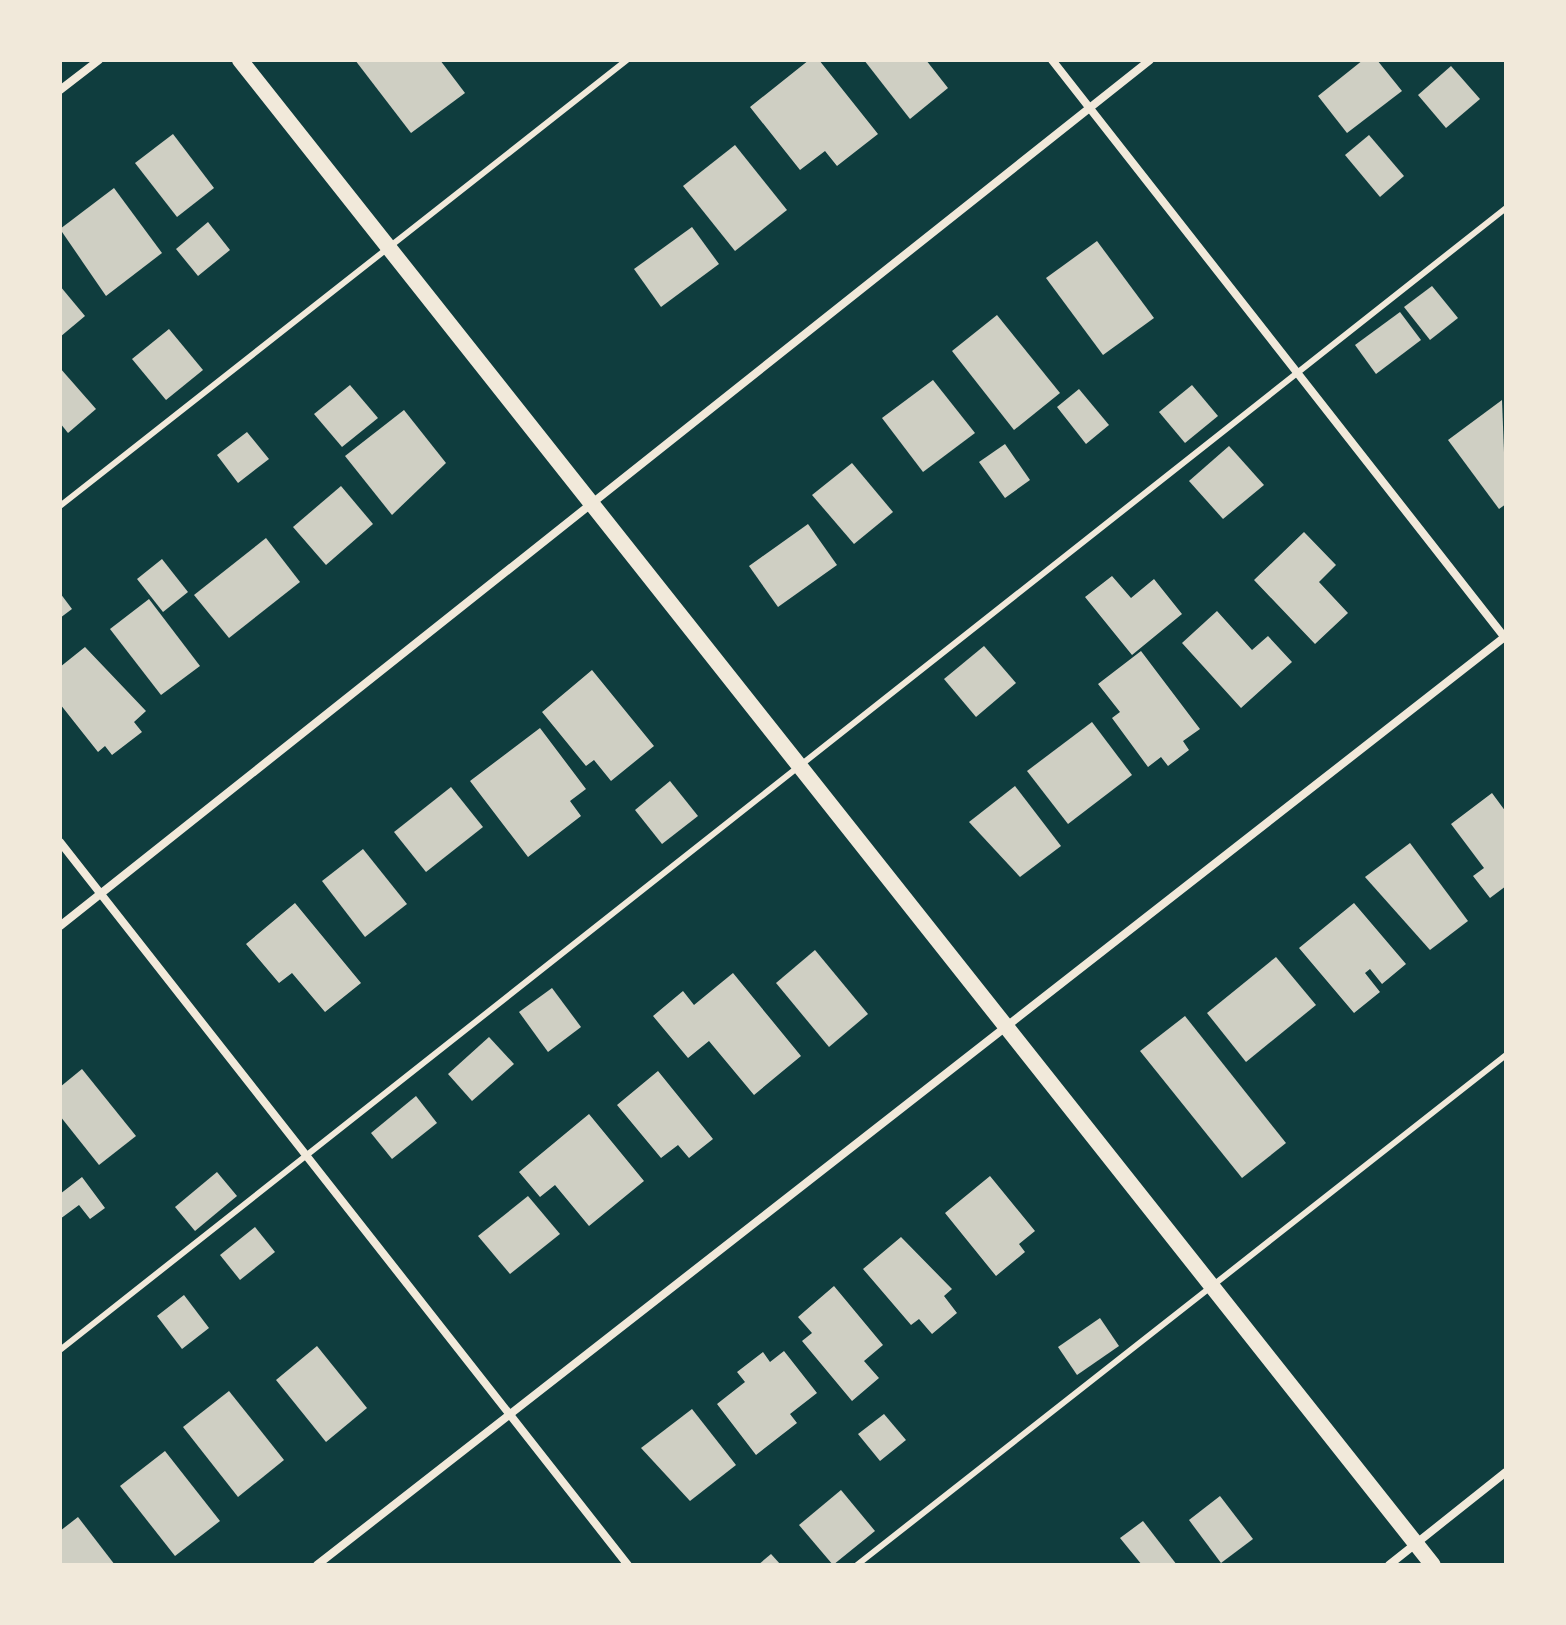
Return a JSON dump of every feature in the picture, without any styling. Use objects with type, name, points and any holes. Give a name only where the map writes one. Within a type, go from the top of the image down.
[{"type":"main road","points":[[240,60],[1433,1565]]},
{"type":"street","points":[[60,90],[99,60]]},
{"type":"street","points":[[317,1565],[1009,1031],[1505,637],[1052,60]]},
{"type":"street","points":[[60,926],[589,501],[1150,60]]},
{"type":"street","points":[[60,842],[628,1565]]},
{"type":"street","points":[[1389,1565],[1506,1472]]},
{"type":"lane","points":[[60,506],[627,60]]},
{"type":"lane","points":[[60,1350],[1294,368],[1506,208]]},
{"type":"lane","points":[[857,1565],[1506,1055]]},
{"type":"building","points":[[355,60],[440,60],[465,93],[411,133]]},
{"type":"building","points":[[809,60],[819,60],[878,134],[837,166],[825,151],[800,170],[750,107]]},
{"type":"building","points":[[864,60],[926,60],[948,88],[910,119]]},
{"type":"building","points":[[1363,60],[1377,60],[1402,91],[1347,133],[1318,96]]},
{"type":"building","points":[[1451,66],[1480,99],[1446,128],[1418,95]]},
{"type":"building","points":[[173,134],[214,188],[177,217],[135,163]]},
{"type":"building","points":[[1369,135],[1404,176],[1380,197],[1345,155]]},
{"type":"building","points":[[735,145],[787,210],[735,251],[683,186]]},
{"type":"building","points":[[114,188],[162,253],[106,296],[60,229]]},
{"type":"building","points":[[208,222],[230,250],[198,276],[176,249]]},
{"type":"building","points":[[692,227],[719,264],[661,307],[634,269]]},
{"type":"building","points":[[1097,241],[1154,318],[1103,355],[1046,278]]},
{"type":"building","points":[[60,286],[85,316],[60,337]]},
{"type":"building","points":[[1432,286],[1458,318],[1430,340],[1404,307]]},
{"type":"building","points":[[1400,312],[1421,340],[1376,374],[1355,345]]},
{"type":"building","points":[[997,315],[1060,393],[1014,430],[952,351]]},
{"type":"building","points":[[169,329],[203,370],[166,400],[132,359]]},
{"type":"building","points":[[60,368],[96,409],[68,433],[60,423]]},
{"type":"building","points":[[933,380],[975,433],[923,472],[882,418]]},
{"type":"building","points":[[350,385],[378,418],[342,447],[314,414]]},
{"type":"building","points":[[1192,385],[1218,416],[1185,443],[1159,412]]},
{"type":"building","points":[[1079,389],[1109,425],[1086,444],[1057,407]]},
{"type":"building","points":[[1502,400],[1506,504],[1499,509],[1448,440]]},
{"type":"building","points":[[404,410],[446,463],[392,515],[345,456]]},
{"type":"building","points":[[247,432],[269,459],[238,483],[217,455]]},
{"type":"building","points":[[1005,444],[1030,480],[1005,498],[979,462]]},
{"type":"building","points":[[1229,446],[1264,485],[1223,519],[1189,481]]},
{"type":"building","points":[[852,463],[893,512],[854,544],[812,495]]},
{"type":"building","points":[[341,486],[373,524],[326,565],[293,527]]},
{"type":"building","points":[[808,524],[837,565],[778,607],[749,566]]},
{"type":"building","points":[[1304,532],[1336,565],[1319,582],[1348,613],[1315,644],[1254,580]]},
{"type":"building","points":[[266,538],[300,582],[229,638],[194,595]]},
{"type":"building","points":[[162,559],[188,592],[163,612],[137,579]]},
{"type":"building","points":[[1112,576],[1131,598],[1154,579],[1182,614],[1132,655],[1085,597]]},
{"type":"building","points":[[60,593],[72,609],[60,618]]},
{"type":"building","points":[[149,599],[200,666],[161,695],[110,629]]},
{"type":"building","points":[[1217,611],[1252,650],[1268,636],[1292,662],[1241,708],[1182,643]]},
{"type":"building","points":[[984,646],[1016,683],[976,717],[944,679]]},
{"type":"building","points":[[85,647],[146,711],[134,722],[142,732],[112,755],[105,746],[98,752],[60,704],[60,667]]},
{"type":"building","points":[[1141,651],[1200,729],[1183,741],[1189,750],[1168,766],[1161,757],[1148,767],[1112,718],[1120,712],[1098,684]]},
{"type":"building","points":[[592,670],[654,746],[611,781],[594,760],[586,766],[542,712]]},
{"type":"building","points":[[1092,722],[1132,775],[1068,824],[1027,771]]},
{"type":"building","points":[[540,728],[586,789],[570,801],[581,816],[528,857],[470,781]]},
{"type":"building","points":[[670,781],[698,816],[662,844],[635,810]]},
{"type":"building","points":[[1015,786],[1061,846],[1020,877],[969,822]]},
{"type":"building","points":[[451,787],[483,827],[426,872],[394,832]]},
{"type":"building","points":[[1492,793],[1506,812],[1506,886],[1490,898],[1473,876],[1484,868],[1451,824]]},
{"type":"building","points":[[1410,843],[1468,921],[1430,950],[1365,877]]},
{"type":"building","points":[[363,849],[407,904],[365,937],[322,881]]},
{"type":"building","points":[[295,903],[361,983],[325,1012],[292,973],[279,983],[246,944]]},
{"type":"building","points":[[1354,903],[1406,964],[1382,984],[1370,969],[1365,973],[1380,992],[1354,1013],[1299,948]]},
{"type":"building","points":[[815,950],[868,1014],[829,1047],[776,983]]},
{"type":"building","points":[[1276,957],[1316,1005],[1246,1062],[1207,1013]]},
{"type":"building","points":[[733,973],[801,1056],[754,1095],[709,1041],[688,1058],[653,1016],[683,991],[694,1005]]},
{"type":"building","points":[[552,988],[581,1027],[548,1052],[519,1012]]},
{"type":"building","points":[[1185,1016],[1286,1143],[1242,1178],[1140,1051]]},
{"type":"building","points":[[489,1037],[514,1064],[472,1101],[448,1074]]},
{"type":"building","points":[[82,1069],[136,1136],[99,1165],[60,1116],[60,1087]]},
{"type":"building","points":[[658,1071],[713,1139],[689,1158],[678,1145],[661,1158],[617,1105]]},
{"type":"building","points":[[416,1096],[437,1123],[392,1159],[371,1133]]},
{"type":"building","points":[[589,1114],[644,1181],[589,1226],[555,1185],[540,1197],[519,1172]]},
{"type":"building","points":[[217,1172],[237,1196],[195,1231],[175,1207]]},
{"type":"building","points":[[990,1176],[1035,1231],[1019,1244],[1025,1252],[996,1276],[945,1213]]},
{"type":"building","points":[[82,1177],[105,1208],[90,1219],[79,1205],[60,1219],[60,1194]]},
{"type":"building","points":[[528,1196],[560,1234],[510,1274],[478,1236]]},
{"type":"building","points":[[255,1227],[275,1252],[240,1280],[220,1255]]},
{"type":"building","points":[[901,1237],[952,1289],[944,1296],[957,1313],[932,1334],[919,1319],[911,1325],[863,1269]]},
{"type":"building","points":[[834,1286],[883,1345],[864,1361],[879,1378],[852,1401],[802,1341],[812,1333],[798,1317]]},
{"type":"building","points":[[184,1295],[209,1328],[182,1349],[157,1316]]},
{"type":"building","points":[[1100,1318],[1119,1346],[1077,1375],[1058,1347]]},
{"type":"building","points":[[317,1346],[367,1408],[326,1442],[276,1380]]},
{"type":"building","points":[[784,1351],[817,1393],[790,1414],[797,1423],[756,1455],[717,1404],[745,1382],[737,1372],[763,1352],[770,1362]]},
{"type":"building","points":[[229,1391],[284,1460],[238,1497],[183,1427]]},
{"type":"building","points":[[692,1409],[736,1465],[690,1501],[641,1448]]},
{"type":"building","points":[[884,1414],[906,1440],[880,1461],[858,1434]]},
{"type":"building","points":[[165,1451],[220,1521],[175,1556],[120,1486]]},
{"type":"building","points":[[841,1490],[875,1531],[833,1565],[799,1525]]},
{"type":"building","points":[[1220,1496],[1253,1539],[1221,1563],[1189,1520]]},
{"type":"building","points":[[78,1517],[115,1565],[60,1565],[60,1531]]},
{"type":"building","points":[[1143,1521],[1177,1565],[1142,1565],[1120,1538]]},
{"type":"building","points":[[771,1554],[781,1565],[758,1565]]}]
